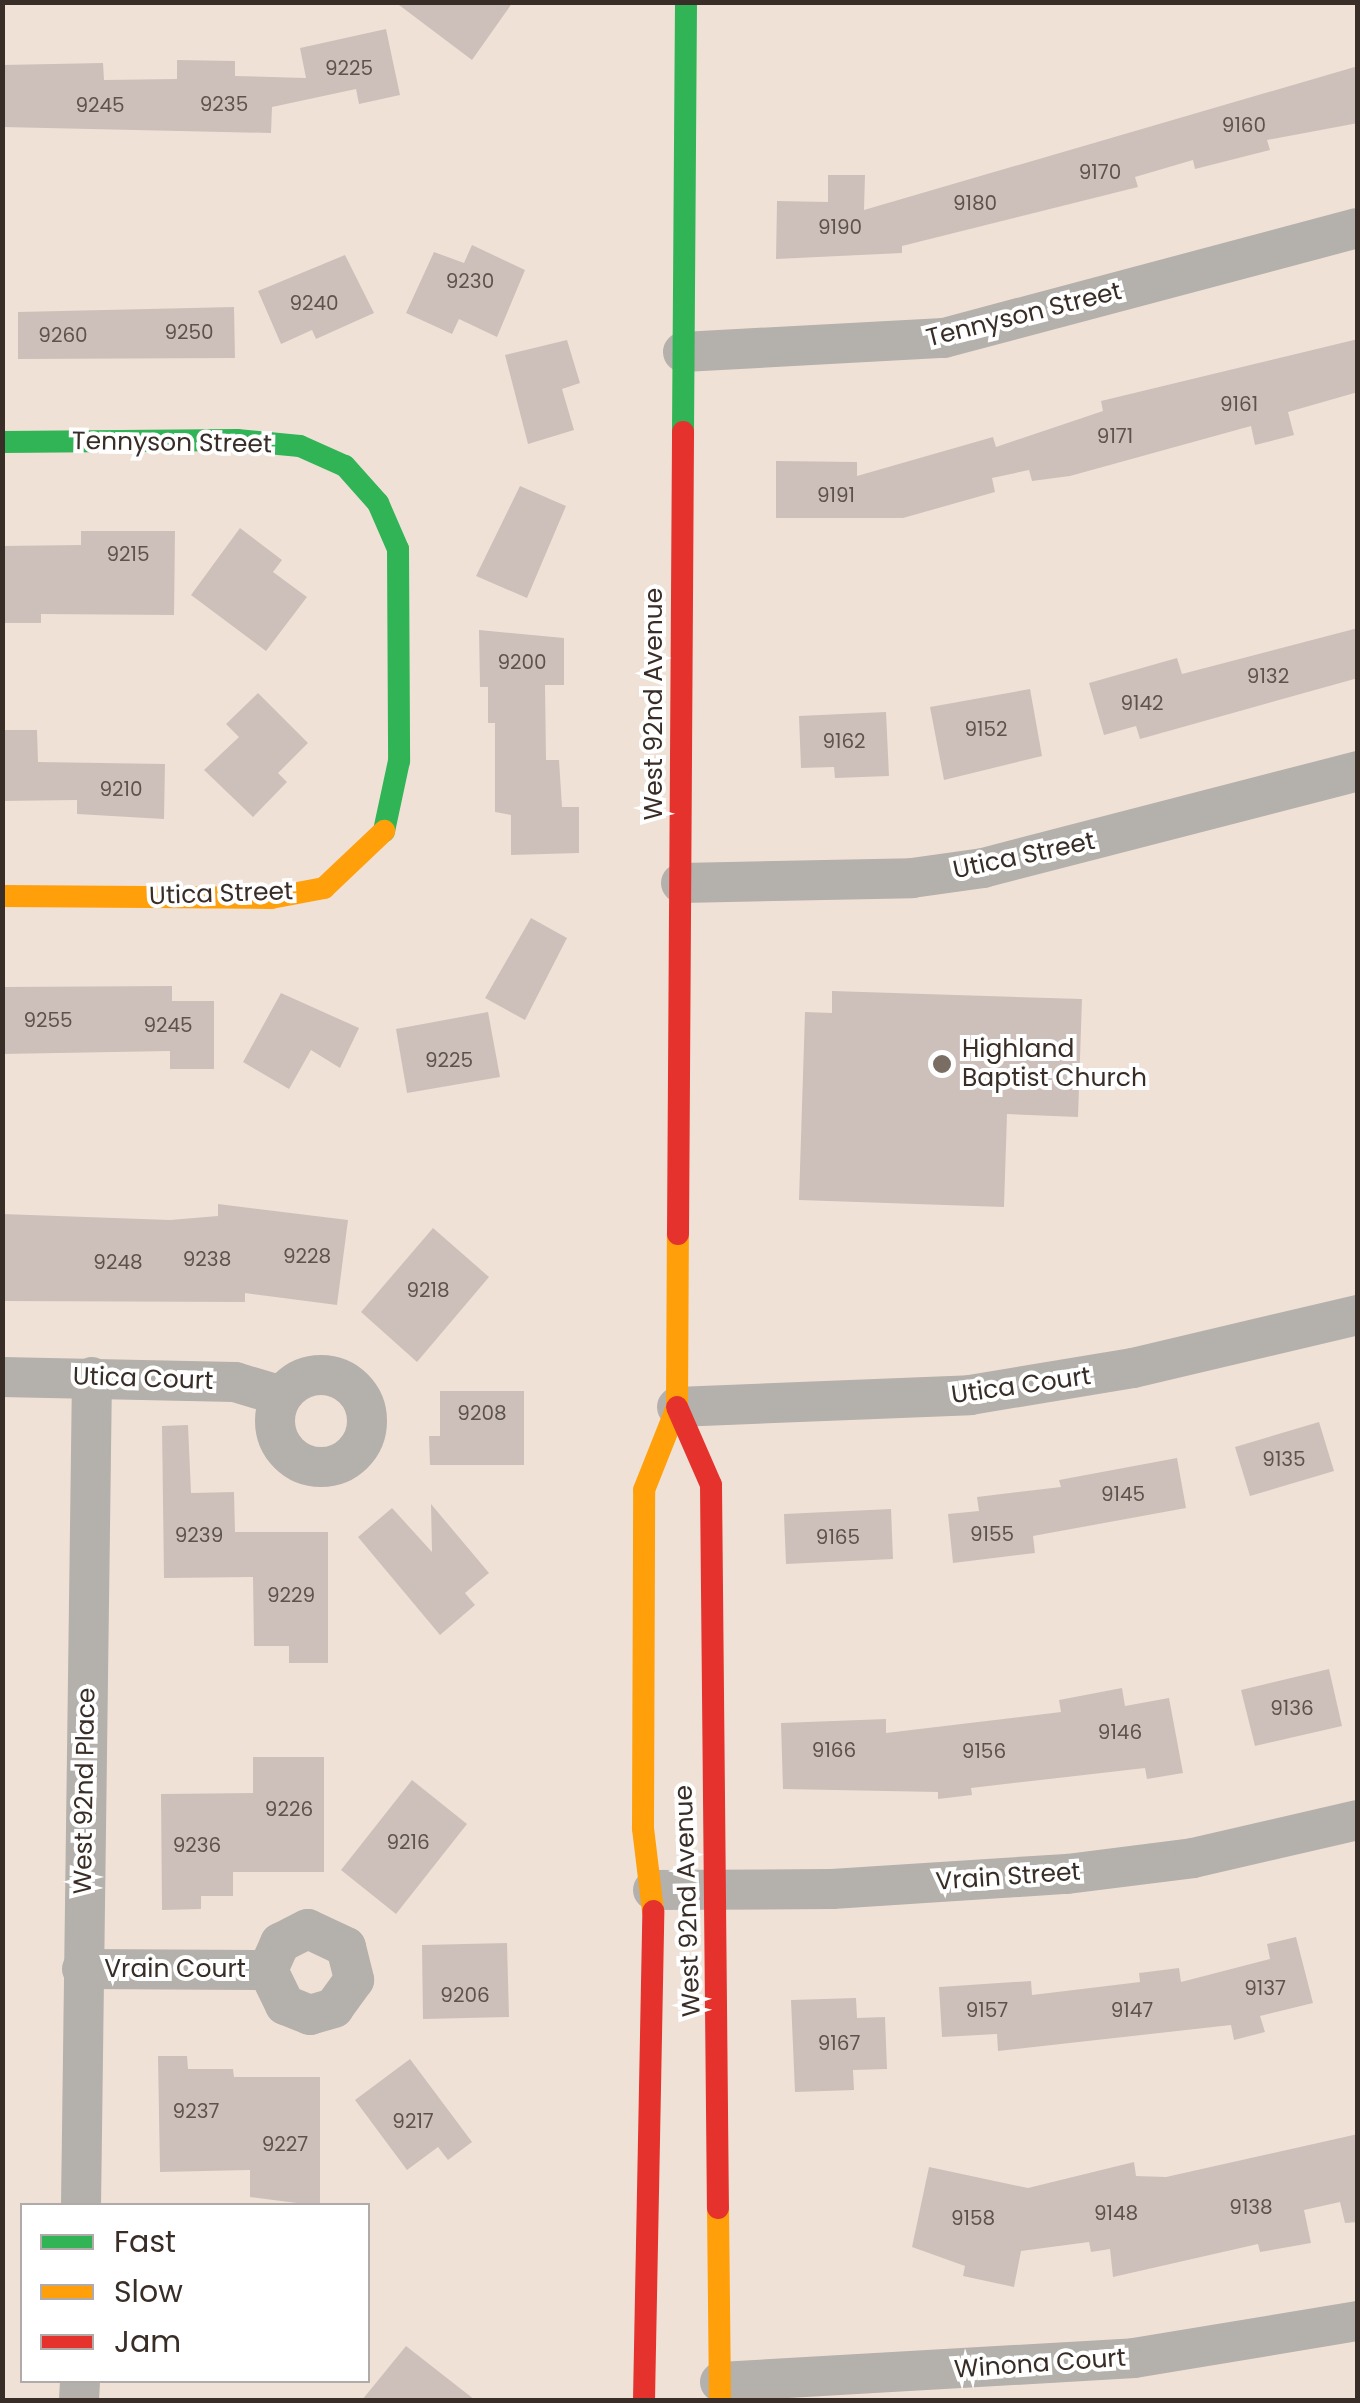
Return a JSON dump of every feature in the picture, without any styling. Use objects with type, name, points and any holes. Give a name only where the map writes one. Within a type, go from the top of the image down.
[{"type":"main road","name":"West 92nd Avenue","points":[[644,2400],[653,1890],[642,1828],[644,1490],[677,1406],[686,2]]},
{"type":"main road","name":"Tennyson Street","points":[[2,442],[236,440],[300,446],[345,466],[378,503],[398,549],[399,681]]},
{"type":"main road","name":"Utica Street","points":[[2,896],[271,898],[324,888],[383,834],[400,761],[399,681]]},
{"type":"main road","name":"West 92nd Avenue","points":[[677,1406],[711,1484],[711,1836],[720,1890],[720,2391]]},
{"type":"street","name":"Tennyson Street","points":[[683,352],[944,338],[1358,228]]},
{"type":"street","name":"Utica Street","points":[[681,884],[912,878],[983,868],[1358,771]]},
{"type":"street","name":"Utica Court","points":[[677,1406],[990,1392],[1132,1368],[1358,1314]]},
{"type":"street","name":"Utica Court","points":[[2,1377],[235,1382],[282,1396]]},
{"type":"street","name":"West 92nd Place","points":[[80,2203],[92,1377]]},
{"type":"street","name":"Vrain Street","points":[[653,1890],[1067,1874],[1193,1858],[1358,1820]]},
{"type":"street","name":"Vrain Court","points":[[82,1969],[268,1970]]},
{"type":"street","name":"Winona Court","points":[[720,2391],[1134,2358],[1358,2321]]},
{"type":"building","points":[[395,2],[513,2],[472,60]]},
{"type":"building","points":[[386,29],[400,95],[359,104],[356,89],[272,107],[271,133],[2,127],[2,65],[103,63],[104,80],[177,79],[177,60],[235,61],[235,76],[306,78],[300,48]]},
{"type":"building","points":[[1358,66],[1358,123],[1267,140],[1270,150],[1195,169],[1193,160],[1135,177],[1138,187],[902,246],[902,253],[776,259],[777,201],[828,202],[828,175],[865,175],[864,210]]},
{"type":"building","points":[[472,245],[525,270],[497,337],[459,319],[452,334],[406,313],[434,252],[464,263]]},
{"type":"building","points":[[345,255],[374,313],[316,339],[312,330],[281,344],[258,291]]},
{"type":"building","points":[[234,307],[235,358],[18,359],[18,312]]},
{"type":"building","points":[[1358,339],[1358,392],[1288,412],[1294,435],[1255,445],[1251,426],[1070,476],[1032,481],[1029,470],[992,478],[995,492],[903,518],[776,518],[776,461],[857,462],[857,476],[993,437],[996,447],[1103,411],[1101,401]]},
{"type":"building","points":[[567,340],[580,383],[562,389],[574,430],[528,444],[505,355]]},
{"type":"building","points":[[520,486],[566,506],[527,598],[476,576]]},
{"type":"building","points":[[240,528],[282,560],[273,572],[307,597],[266,651],[191,595]]},
{"type":"building","points":[[81,531],[175,531],[174,615],[41,614],[41,623],[2,623],[2,546],[81,545]]},
{"type":"building","points":[[1358,628],[1358,678],[1140,739],[1136,726],[1104,735],[1089,683],[1177,658],[1182,674]]},
{"type":"building","points":[[479,630],[564,638],[564,685],[545,685],[546,760],[559,760],[562,807],[579,807],[579,853],[511,855],[511,815],[495,812],[495,723],[488,723],[488,687],[480,687]]},
{"type":"building","points":[[1030,689],[1042,756],[944,780],[930,707]]},
{"type":"building","points":[[258,693],[308,743],[278,773],[287,782],[253,817],[204,770],[239,737],[226,724]]},
{"type":"building","points":[[886,712],[889,776],[835,778],[834,767],[801,768],[799,716]]},
{"type":"building","points":[[2,730],[37,730],[38,762],[165,764],[164,819],[77,814],[77,800],[2,801]]},
{"type":"building","points":[[531,918],[567,938],[525,1020],[485,998]]},
{"type":"building","points":[[172,986],[172,1001],[214,1001],[214,1069],[170,1069],[170,1051],[2,1054],[2,987]]},
{"type":"building","name":"Highland Baptist Church","points":[[832,991],[1082,999],[1078,1117],[1007,1114],[1004,1207],[799,1200],[805,1012],[832,1013]]},
{"type":"building","points":[[281,993],[359,1028],[340,1068],[311,1050],[289,1089],[243,1062]]},
{"type":"building","points":[[488,1012],[500,1077],[407,1093],[396,1029]]},
{"type":"building","points":[[218,1204],[348,1220],[337,1305],[245,1293],[245,1302],[2,1301],[2,1214],[170,1220],[218,1216]]},
{"type":"building","points":[[433,1228],[489,1277],[417,1362],[361,1312]]},
{"type":"building","points":[[440,1391],[524,1391],[524,1465],[430,1465],[429,1436],[440,1436]]},
{"type":"building","points":[[1319,1422],[1334,1471],[1250,1496],[1235,1447]]},
{"type":"building","points":[[188,1425],[191,1493],[234,1492],[235,1532],[328,1532],[328,1663],[289,1663],[289,1646],[254,1646],[253,1577],[164,1578],[162,1426]]},
{"type":"building","points":[[1177,1458],[1186,1508],[1033,1536],[1035,1553],[953,1563],[948,1514],[979,1511],[977,1497],[1061,1487],[1059,1480]]},
{"type":"building","points":[[431,1504],[489,1573],[465,1593],[475,1605],[440,1635],[358,1537],[392,1508],[432,1552]]},
{"type":"building","points":[[891,1509],[893,1559],[786,1564],[784,1514]]},
{"type":"building","points":[[1329,1669],[1342,1726],[1255,1746],[1241,1690]]},
{"type":"building","points":[[1122,1688],[1125,1706],[1169,1698],[1183,1773],[1147,1779],[1145,1768],[971,1788],[972,1795],[938,1799],[938,1792],[783,1789],[781,1723],[886,1719],[886,1733],[1061,1712],[1059,1700]]},
{"type":"building","points":[[253,1757],[324,1757],[324,1872],[233,1872],[233,1896],[201,1896],[201,1909],[162,1910],[161,1794],[253,1793]]},
{"type":"building","points":[[412,1780],[467,1824],[396,1914],[341,1870]]},
{"type":"building","points":[[1296,1937],[1313,2003],[1260,2016],[1265,2032],[1234,2040],[1231,2025],[998,2051],[997,2034],[942,2037],[939,1987],[1031,1981],[1032,1995],[1140,1982],[1139,1973],[1179,1968],[1181,1982],[1270,1959],[1267,1944]]},
{"type":"building","points":[[507,1943],[509,2017],[423,2019],[422,1945]]},
{"type":"building","points":[[856,1998],[857,2018],[885,2017],[887,2069],[853,2070],[854,2090],[795,2092],[791,2000]]},
{"type":"building","points":[[158,2056],[187,2056],[188,2069],[233,2069],[234,2077],[320,2077],[320,2203],[250,2197],[250,2170],[160,2172]]},
{"type":"building","points":[[410,2059],[472,2142],[448,2160],[438,2147],[407,2170],[355,2100]]},
{"type":"building","points":[[1358,2134],[1358,2222],[1345,2223],[1340,2202],[1304,2210],[1311,2243],[1260,2252],[1258,2244],[1113,2277],[1110,2249],[1091,2252],[1089,2242],[1021,2251],[1014,2287],[963,2276],[965,2266],[912,2247],[929,2167],[1028,2188],[1134,2162],[1136,2176],[1166,2177]]},
{"type":"building","points":[[406,2346],[475,2400],[362,2400]]},
{"type":"traffic: fast","points":[[683,432],[686,2]]},
{"type":"traffic: fast","points":[[2,442],[237,440],[300,446],[345,466],[378,503],[398,549],[399,761],[384,831]]},
{"type":"traffic: slow","points":[[2,896],[271,898],[324,888],[384,831]]},
{"type":"traffic: slow","points":[[653,1911],[643,1828],[644,1490],[677,1407],[678,1234]]},
{"type":"traffic: slow","points":[[718,2208],[720,2400]]},
{"type":"traffic: jam","points":[[678,1234],[683,432]]},
{"type":"traffic: jam","points":[[677,1407],[711,1485],[718,2208]]},
{"type":"traffic: jam","points":[[644,2400],[653,1911]]},
{"type":"place","name":"Highland Baptist Church","points":[[942,1064]]}]
